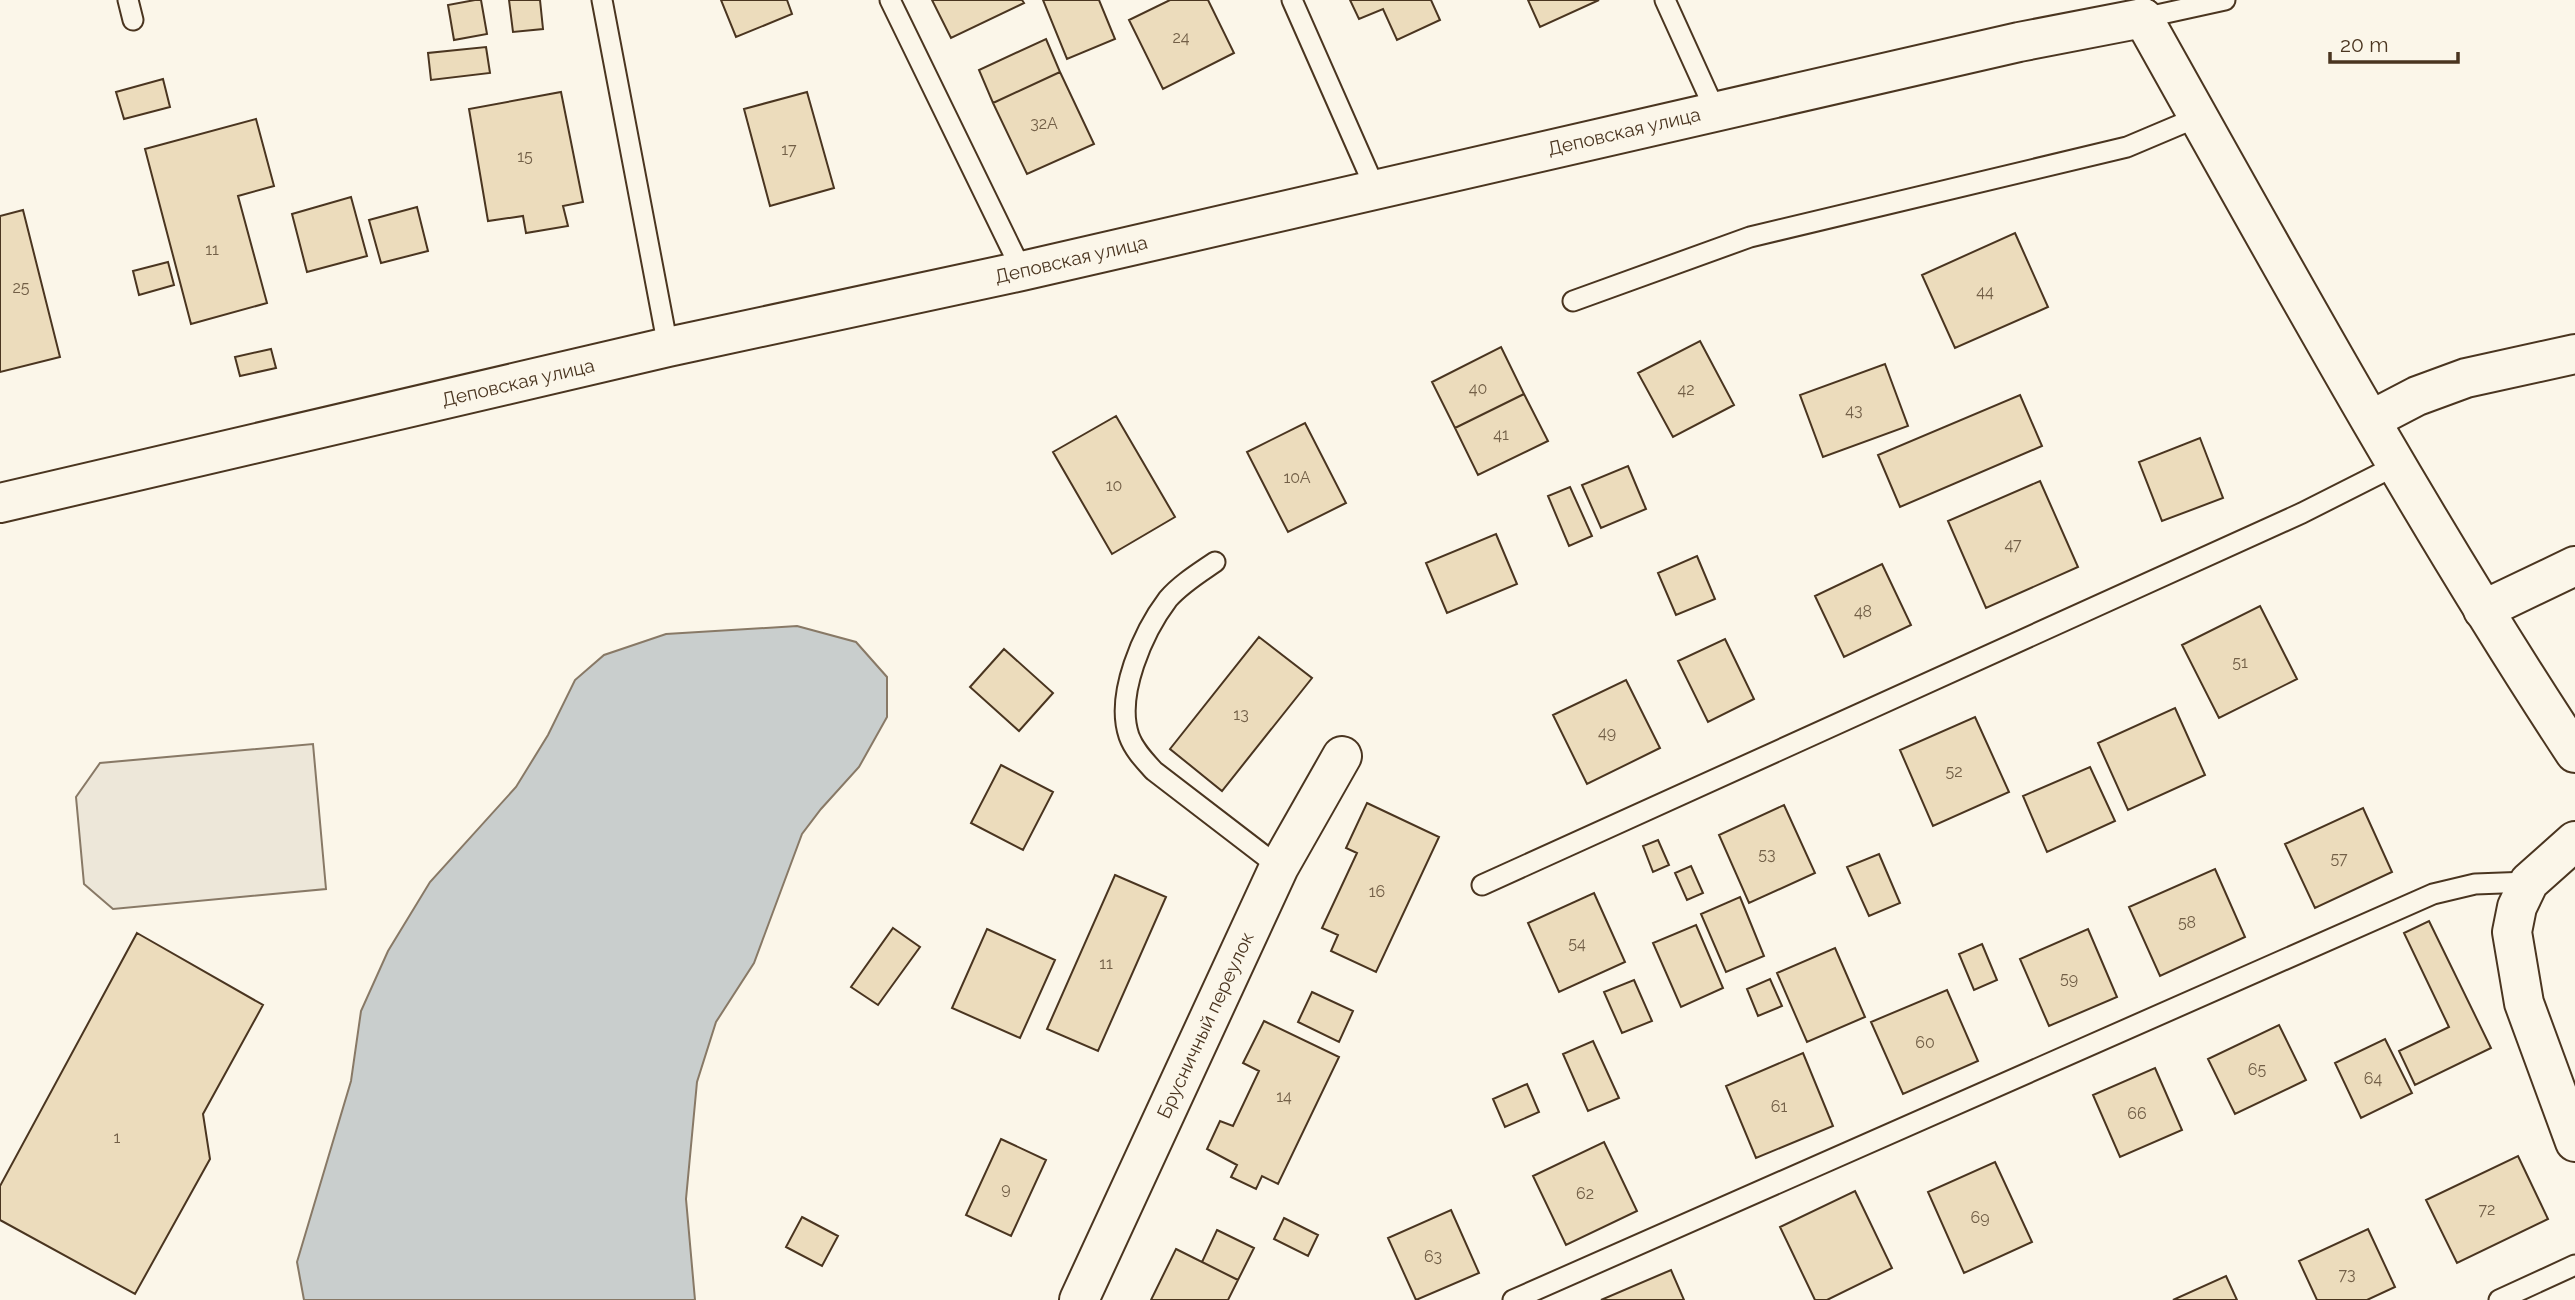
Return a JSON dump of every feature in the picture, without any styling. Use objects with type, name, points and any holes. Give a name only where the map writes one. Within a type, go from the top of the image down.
[{"type":"street","name":"Деповская улица","points":[[0,503],[668,346],[1022,271],[1715,110],[2019,42],[2143,18]]},
{"type":"street","points":[[2143,18],[2397,465],[2483,610],[2575,753]]},
{"type":"street","points":[[2371,420],[2417,396],[2466,379],[2575,354]]},
{"type":"street","points":[[2483,610],[2575,566]]},
{"type":"street","name":"Брусничный переулок","points":[[1079,1300],[1279,867],[1342,756]]},
{"type":"street","points":[[2575,841],[2529,882],[2517,907],[2512,932],[2524,1003],[2575,1142]]},
{"type":"lane","points":[[128,0],[133,20]]},
{"type":"lane","points":[[602,0],[668,346]]},
{"type":"lane","points":[[890,0],[1022,271]]},
{"type":"lane","points":[[1292,0],[1374,188]]},
{"type":"lane","points":[[1665,0],[1715,110]]},
{"type":"lane","points":[[2143,18],[2225,0]]},
{"type":"lane","points":[[1573,301],[1750,237],[2127,147],[2198,117]]},
{"type":"lane","points":[[1482,885],[2302,513],[2397,465]]},
{"type":"lane","points":[[1215,562],[1187,581],[1168,599],[1145,638],[1130,677],[1124,708],[1129,737],[1154,771],[1279,867]]},
{"type":"lane","points":[[1513,1300],[2433,894],[2475,884],[2529,882]]},
{"type":"lane","points":[[2499,1300],[2575,1265]]},
{"type":"shaded area","points":[[797,626],[856,642],[887,677],[887,717],[859,767],[802,834],[754,963],[716,1022],[697,1082],[686,1199],[695,1300],[304,1300],[297,1262],[351,1081],[361,1011],[388,951],[430,882],[516,787],[548,735],[575,680],[604,655],[666,634]]},
{"type":"shaded area","points":[[313,744],[326,889],[113,909],[84,884],[76,797],[100,763]]},
{"type":"building","points":[[481,0],[487,34],[454,40],[448,5]]},
{"type":"building","points":[[509,0],[540,0],[543,29],[513,32]]},
{"type":"building","points":[[721,0],[787,0],[792,14],[736,37]]},
{"type":"building","points":[[932,0],[1022,0],[1024,3],[951,38]]},
{"type":"building","points":[[1043,0],[1099,0],[1115,39],[1067,59]]},
{"type":"building","points":[[1170,0],[1208,0],[1234,53],[1163,89],[1129,20]]},
{"type":"building","points":[[1350,0],[1431,0],[1440,20],[1397,40],[1383,9],[1359,19]]},
{"type":"building","points":[[1528,0],[1599,0],[1540,27]]},
{"type":"building","points":[[1046,39],[1060,72],[993,103],[979,70]]},
{"type":"building","points":[[486,47],[490,73],[431,80],[428,53]]},
{"type":"building","points":[[1060,72],[1094,144],[1027,174],[993,103]]},
{"type":"building","points":[[163,79],[170,107],[124,119],[116,92]]},
{"type":"building","points":[[561,92],[583,202],[563,206],[568,226],[526,233],[523,216],[488,221],[469,109]]},
{"type":"building","points":[[807,92],[834,188],[770,206],[744,109]]},
{"type":"building","points":[[256,119],[274,186],[238,196],[267,303],[191,324],[145,149]]},
{"type":"building","points":[[351,197],[367,256],[307,272],[292,214]]},
{"type":"building","points":[[417,207],[428,251],[381,263],[369,220]]},
{"type":"building","points":[[23,210],[60,357],[0,372],[0,216]]},
{"type":"building","points":[[2015,233],[2048,307],[1955,348],[1922,275]]},
{"type":"building","points":[[168,262],[174,285],[139,295],[133,271]]},
{"type":"building","points":[[1700,341],[1734,405],[1673,437],[1638,373]]},
{"type":"building","points":[[1501,347],[1524,394],[1455,428],[1432,382]]},
{"type":"building","points":[[271,349],[276,368],[240,376],[235,357]]},
{"type":"building","points":[[1885,364],[1908,426],[1823,457],[1800,395]]},
{"type":"building","points":[[1524,394],[1548,441],[1478,475],[1455,428]]},
{"type":"building","points":[[2020,395],[2042,446],[1900,507],[1878,455]]},
{"type":"building","points":[[1116,416],[1175,517],[1112,554],[1053,452]]},
{"type":"building","points":[[1305,423],[1346,503],[1288,532],[1247,452]]},
{"type":"building","points":[[2200,438],[2223,498],[2162,521],[2139,462]]},
{"type":"building","points":[[1628,466],[1646,509],[1601,528],[1582,485]]},
{"type":"building","points":[[2040,481],[2078,567],[1986,608],[1948,521]]},
{"type":"building","points":[[1570,487],[1592,536],[1569,546],[1548,496]]},
{"type":"building","points":[[1496,534],[1517,584],[1447,613],[1426,563]]},
{"type":"building","points":[[1697,556],[1715,599],[1676,615],[1658,573]]},
{"type":"building","points":[[1882,564],[1911,625],[1844,657],[1815,596]]},
{"type":"building","points":[[2260,606],[2297,679],[2219,718],[2182,645]]},
{"type":"building","points":[[1259,637],[1312,678],[1222,791],[1170,749]]},
{"type":"building","points":[[1725,639],[1754,699],[1708,722],[1678,661]]},
{"type":"building","points":[[1004,649],[1053,693],[1019,731],[970,687]]},
{"type":"building","points":[[1626,680],[1660,748],[1587,784],[1553,715]]},
{"type":"building","points":[[2175,708],[2205,775],[2128,810],[2098,743]]},
{"type":"building","points":[[1975,717],[2009,792],[1933,826],[1900,750]]},
{"type":"building","points":[[1001,765],[1053,792],[1023,850],[971,823]]},
{"type":"building","points":[[2090,767],[2115,821],[2047,852],[2023,796]]},
{"type":"building","points":[[1367,803],[1439,837],[1376,972],[1331,951],[1338,935],[1322,928],[1357,853],[1346,848]]},
{"type":"building","points":[[1784,805],[1815,873],[1749,903],[1719,835]]},
{"type":"building","points":[[2363,808],[2392,872],[2315,908],[2285,844]]},
{"type":"building","points":[[1658,840],[1669,865],[1653,872],[1643,846]]},
{"type":"building","points":[[1879,854],[1900,903],[1869,916],[1847,867]]},
{"type":"building","points":[[1691,866],[1703,893],[1687,900],[1675,873]]},
{"type":"building","points":[[2215,869],[2245,937],[2160,976],[2129,907]]},
{"type":"building","points":[[1115,875],[1166,897],[1098,1051],[1047,1029]]},
{"type":"building","points":[[1594,893],[1625,962],[1559,992],[1528,923]]},
{"type":"building","points":[[1740,897],[1764,956],[1726,972],[1701,914]]},
{"type":"building","points":[[2429,921],[2491,1048],[2415,1085],[2399,1051],[2449,1027],[2404,933]]},
{"type":"building","points":[[1696,925],[1723,988],[1681,1007],[1653,943]]},
{"type":"building","points":[[893,928],[920,947],[878,1005],[851,987]]},
{"type":"building","points":[[987,929],[1055,960],[1020,1038],[952,1008]]},
{"type":"building","points":[[2088,929],[2117,997],[2049,1026],[2020,959]]},
{"type":"building","points":[[137,933],[263,1005],[203,1114],[210,1159],[135,1294],[0,1220],[0,1186]]},
{"type":"building","points":[[1982,944],[1997,980],[1974,990],[1959,954]]},
{"type":"building","points":[[1835,948],[1865,1017],[1807,1042],[1777,973]]},
{"type":"building","points":[[1770,979],[1782,1006],[1758,1016],[1747,989]]},
{"type":"building","points":[[1634,980],[1652,1021],[1622,1033],[1604,992]]},
{"type":"building","points":[[1947,990],[1978,1061],[1903,1094],[1871,1022]]},
{"type":"building","points":[[1312,992],[1353,1011],[1339,1042],[1298,1022]]},
{"type":"building","points":[[1264,1021],[1339,1057],[1278,1184],[1262,1176],[1256,1189],[1231,1177],[1237,1165],[1207,1149],[1220,1121],[1233,1126],[1259,1071],[1243,1063]]},
{"type":"building","points":[[2279,1025],[2306,1080],[2235,1114],[2208,1059]]},
{"type":"building","points":[[2385,1039],[2412,1093],[2361,1118],[2335,1063]]},
{"type":"building","points":[[1593,1041],[1619,1098],[1588,1111],[1563,1054]]},
{"type":"building","points":[[1803,1053],[1833,1126],[1756,1158],[1726,1086]]},
{"type":"building","points":[[2155,1068],[2182,1130],[2120,1157],[2093,1095]]},
{"type":"building","points":[[1527,1084],[1539,1112],[1505,1127],[1493,1099]]},
{"type":"building","points":[[1001,1139],[1046,1160],[1011,1236],[966,1215]]},
{"type":"building","points":[[1604,1142],[1637,1211],[1566,1245],[1533,1176]]},
{"type":"building","points":[[2518,1156],[2548,1219],[2457,1263],[2426,1200]]},
{"type":"building","points":[[1995,1162],[2032,1242],[1964,1273],[1928,1192]]},
{"type":"building","points":[[1855,1191],[1892,1268],[1827,1300],[1815,1300],[1780,1227]]},
{"type":"building","points":[[1451,1210],[1479,1273],[1416,1300],[1388,1238]]},
{"type":"building","points":[[802,1217],[838,1236],[822,1266],[786,1247]]},
{"type":"building","points":[[1284,1218],[1318,1235],[1308,1256],[1274,1239]]},
{"type":"building","points":[[2368,1229],[2395,1287],[2367,1300],[2317,1300],[2299,1261]]},
{"type":"building","points":[[1217,1230],[1254,1248],[1238,1280],[1202,1262]]},
{"type":"building","points":[[1176,1249],[1238,1280],[1228,1300],[1151,1300]]},
{"type":"building","points":[[1671,1270],[1684,1300],[1601,1300]]},
{"type":"building","points":[[2226,1276],[2237,1300],[2173,1300]]}]
